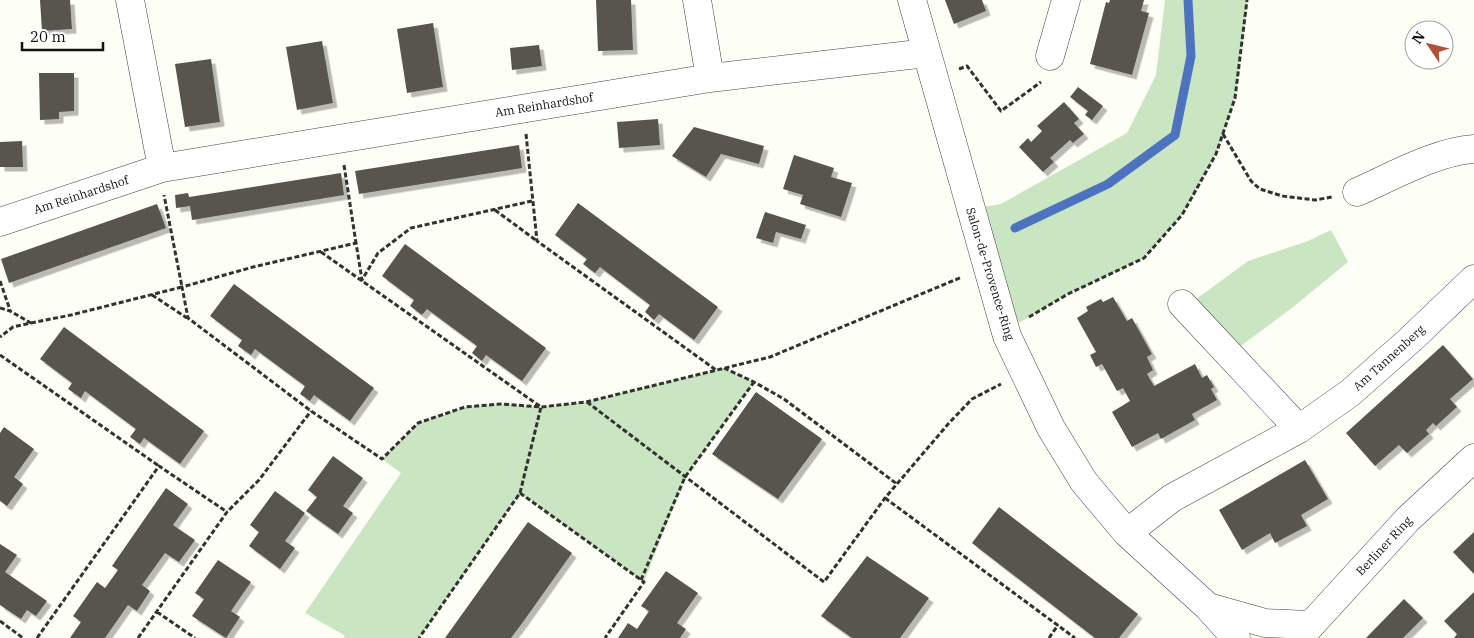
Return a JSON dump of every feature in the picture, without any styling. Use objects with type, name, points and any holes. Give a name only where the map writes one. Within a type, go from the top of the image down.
[{"type":"street","points":[[130,0],[163,181]]},
{"type":"street","points":[[697,0],[710,78]]},
{"type":"street","name":"Salon-de-Provence-Ring","points":[[912,0],[1005,331],[1051,428],[1084,482],[1127,533],[1208,607],[1236,638]]},
{"type":"street","points":[[1050,56],[1066,0]]},
{"type":"street","name":"Am Reinhardshof","points":[[0,222],[163,181],[710,78],[927,52]]},
{"type":"street","points":[[1357,192],[1428,161],[1466,149],[1474,149]]},
{"type":"street","name":"Am Tannenberg","points":[[1127,533],[1172,498],[1299,429],[1350,393],[1410,340],[1474,279]]},
{"type":"street","points":[[1182,304],[1299,429]]},
{"type":"street","name":"Berliner Ring","points":[[1304,632],[1408,519],[1474,458]]},
{"type":"street","name":"Salon-de-Provence-Ring","points":[[1208,607],[1304,632]]},
{"type":"path","points":[[1005,331],[1068,294],[1144,258],[1182,215],[1216,154],[1235,98],[1247,0]]},
{"type":"path","points":[[955,70],[967,66],[1000,111],[1043,81],[1050,56]]},
{"type":"path","points":[[1223,134],[1251,181],[1260,189],[1282,196],[1315,200],[1357,192]]},
{"type":"path","points":[[343,162],[362,280]]},
{"type":"path","points":[[163,181],[188,318]]},
{"type":"path","points":[[362,280],[378,253],[411,228],[494,209],[532,201],[537,241]]},
{"type":"path","points":[[494,209],[716,370]]},
{"type":"path","points":[[0,337],[13,327],[31,322],[71,315],[252,267],[356,243]]},
{"type":"path","points":[[321,252],[541,407]]},
{"type":"path","points":[[152,295],[188,318],[311,411],[382,459],[418,423],[465,407],[501,404],[541,407],[586,402],[770,357],[964,276]]},
{"type":"path","points":[[0,281],[10,311]]},
{"type":"path","points":[[0,308],[31,322]]},
{"type":"path","points":[[0,356],[227,512]]},
{"type":"path","points":[[724,368],[784,399],[897,484]]},
{"type":"path","points":[[641,580],[685,477],[754,382]]},
{"type":"path","points":[[586,402],[824,582],[885,498],[949,423],[972,399],[1004,382]]},
{"type":"path","points":[[419,638],[520,493],[541,407]]},
{"type":"path","points":[[138,638],[227,512],[259,480],[311,411]]},
{"type":"path","points":[[37,638],[159,466]]},
{"type":"path","points":[[520,493],[644,582],[605,638]]},
{"type":"path","points":[[885,498],[1075,638]]},
{"type":"path","points":[[157,612],[195,638]]},
{"type":"path","points":[[0,621],[23,638]]},
{"type":"path","points":[[1049,638],[1058,625]]},
{"type":"green space","points":[[1165,0],[1248,0],[1235,98],[1216,154],[1182,215],[1144,258],[1068,294],[1005,331],[970,209],[1001,204],[1127,133],[1156,75]]},
{"type":"green space","points":[[1331,230],[1348,262],[1293,307],[1238,348],[1195,300],[1248,261],[1308,241]]},
{"type":"green space","points":[[724,368],[754,382],[685,477],[644,582],[520,493],[419,638],[345,638],[344,635],[305,613],[401,473],[382,459],[418,423],[465,407],[501,404],[541,407],[586,402]]},
{"type":"building","points":[[40,0],[70,0],[72,29],[42,31]]},
{"type":"building","points":[[596,0],[631,0],[633,50],[598,51]]},
{"type":"building","points":[[945,0],[982,0],[986,11],[954,24]]},
{"type":"building","points":[[1110,0],[1144,0],[1141,11],[1149,13],[1132,75],[1090,64],[1106,2],[1109,3]]},
{"type":"building","points":[[433,23],[443,87],[407,93],[397,29]]},
{"type":"building","points":[[322,41],[333,103],[297,110],[286,47]]},
{"type":"building","points":[[539,45],[542,66],[512,70],[510,48]]},
{"type":"building","points":[[211,59],[220,122],[185,127],[175,64]]},
{"type":"building","points":[[39,73],[74,73],[74,111],[59,112],[59,119],[40,120]]},
{"type":"building","points":[[1078,87],[1103,106],[1092,120],[1085,115],[1088,111],[1070,97]]},
{"type":"building","points":[[1064,102],[1079,119],[1074,123],[1084,134],[1073,143],[1070,140],[1050,158],[1054,162],[1043,172],[1019,147],[1028,138],[1031,142],[1042,131],[1037,126]]},
{"type":"building","points":[[658,119],[660,145],[619,148],[617,122]]},
{"type":"building","points":[[694,127],[764,146],[759,164],[721,154],[706,177],[672,156]]},
{"type":"building","points":[[22,141],[23,167],[0,167],[0,142]]},
{"type":"building","points":[[519,145],[522,168],[359,194],[355,171]]},
{"type":"building","points":[[794,155],[834,168],[831,177],[852,183],[841,217],[800,204],[803,195],[783,189]]},
{"type":"building","points":[[341,173],[344,195],[192,220],[190,206],[176,208],[175,195],[188,193],[189,197]]},
{"type":"building","points":[[578,203],[718,307],[694,340],[659,314],[654,320],[645,312],[650,305],[600,267],[595,273],[583,264],[587,259],[555,235]]},
{"type":"building","points":[[157,204],[166,228],[9,283],[1,259]]},
{"type":"building","points":[[765,212],[806,225],[801,239],[776,232],[773,243],[756,238]]},
{"type":"building","points":[[405,244],[546,348],[522,381],[486,355],[482,361],[472,353],[477,346],[427,309],[422,315],[410,306],[414,300],[382,276]]},
{"type":"building","points":[[234,284],[374,388],[350,421],[314,395],[310,401],[300,394],[305,386],[255,349],[251,355],[238,346],[242,340],[210,316]]},
{"type":"building","points":[[1113,297],[1127,321],[1132,318],[1152,354],[1147,357],[1153,370],[1147,374],[1154,386],[1195,364],[1202,378],[1207,375],[1214,387],[1211,389],[1217,400],[1192,414],[1195,420],[1161,439],[1158,433],[1132,447],[1112,412],[1130,401],[1123,388],[1117,391],[1102,364],[1096,367],[1090,355],[1096,352],[1077,318],[1088,311],[1086,307],[1101,299],[1103,302]]},
{"type":"building","points":[[64,327],[204,431],[180,464],[144,438],[140,444],[130,437],[136,429],[85,391],[81,398],[68,389],[72,383],[40,359]]},
{"type":"building","points":[[1443,345],[1473,379],[1450,399],[1457,407],[1436,426],[1433,423],[1426,430],[1429,434],[1407,453],[1399,445],[1375,466],[1346,433]]},
{"type":"building","points":[[756,392],[822,439],[778,499],[712,454]]},
{"type":"building","points":[[4,427],[34,449],[14,477],[23,484],[7,506],[0,501],[0,433]]},
{"type":"building","points":[[333,456],[363,478],[343,506],[353,513],[338,534],[306,511],[317,497],[308,490]]},
{"type":"building","points":[[1305,460],[1328,499],[1301,515],[1307,526],[1275,543],[1270,533],[1242,550],[1219,510]]},
{"type":"building","points":[[166,488],[188,504],[173,525],[195,540],[179,562],[165,553],[142,585],[150,591],[137,611],[128,605],[105,638],[70,638],[81,622],[73,616],[97,582],[105,588],[118,570],[112,566]]},
{"type":"building","points":[[275,491],[305,513],[285,541],[295,548],[280,569],[249,546],[259,532],[250,525]]},
{"type":"building","points":[[999,507],[1138,614],[1119,638],[1095,638],[972,543]]},
{"type":"building","points":[[528,522],[572,553],[523,622],[511,638],[445,638]]},
{"type":"building","points":[[1474,532],[1474,574],[1453,552]]},
{"type":"building","points":[[0,544],[17,555],[5,572],[47,601],[36,616],[27,610],[21,619],[0,605]]},
{"type":"building","points":[[867,556],[929,598],[900,638],[852,638],[821,616]]},
{"type":"building","points":[[218,560],[251,582],[231,611],[240,617],[226,638],[192,616],[204,599],[195,593]]},
{"type":"building","points":[[666,571],[698,593],[677,623],[686,629],[680,638],[618,638],[628,623],[637,629],[649,611],[641,606]]},
{"type":"building","points":[[1474,592],[1474,638],[1454,638],[1457,634],[1444,621]]},
{"type":"building","points":[[1404,599],[1423,618],[1403,638],[1366,638]]},
{"type":"waterway","points":[[1015,228],[1108,184],[1175,135],[1191,56],[1188,0]]}]
